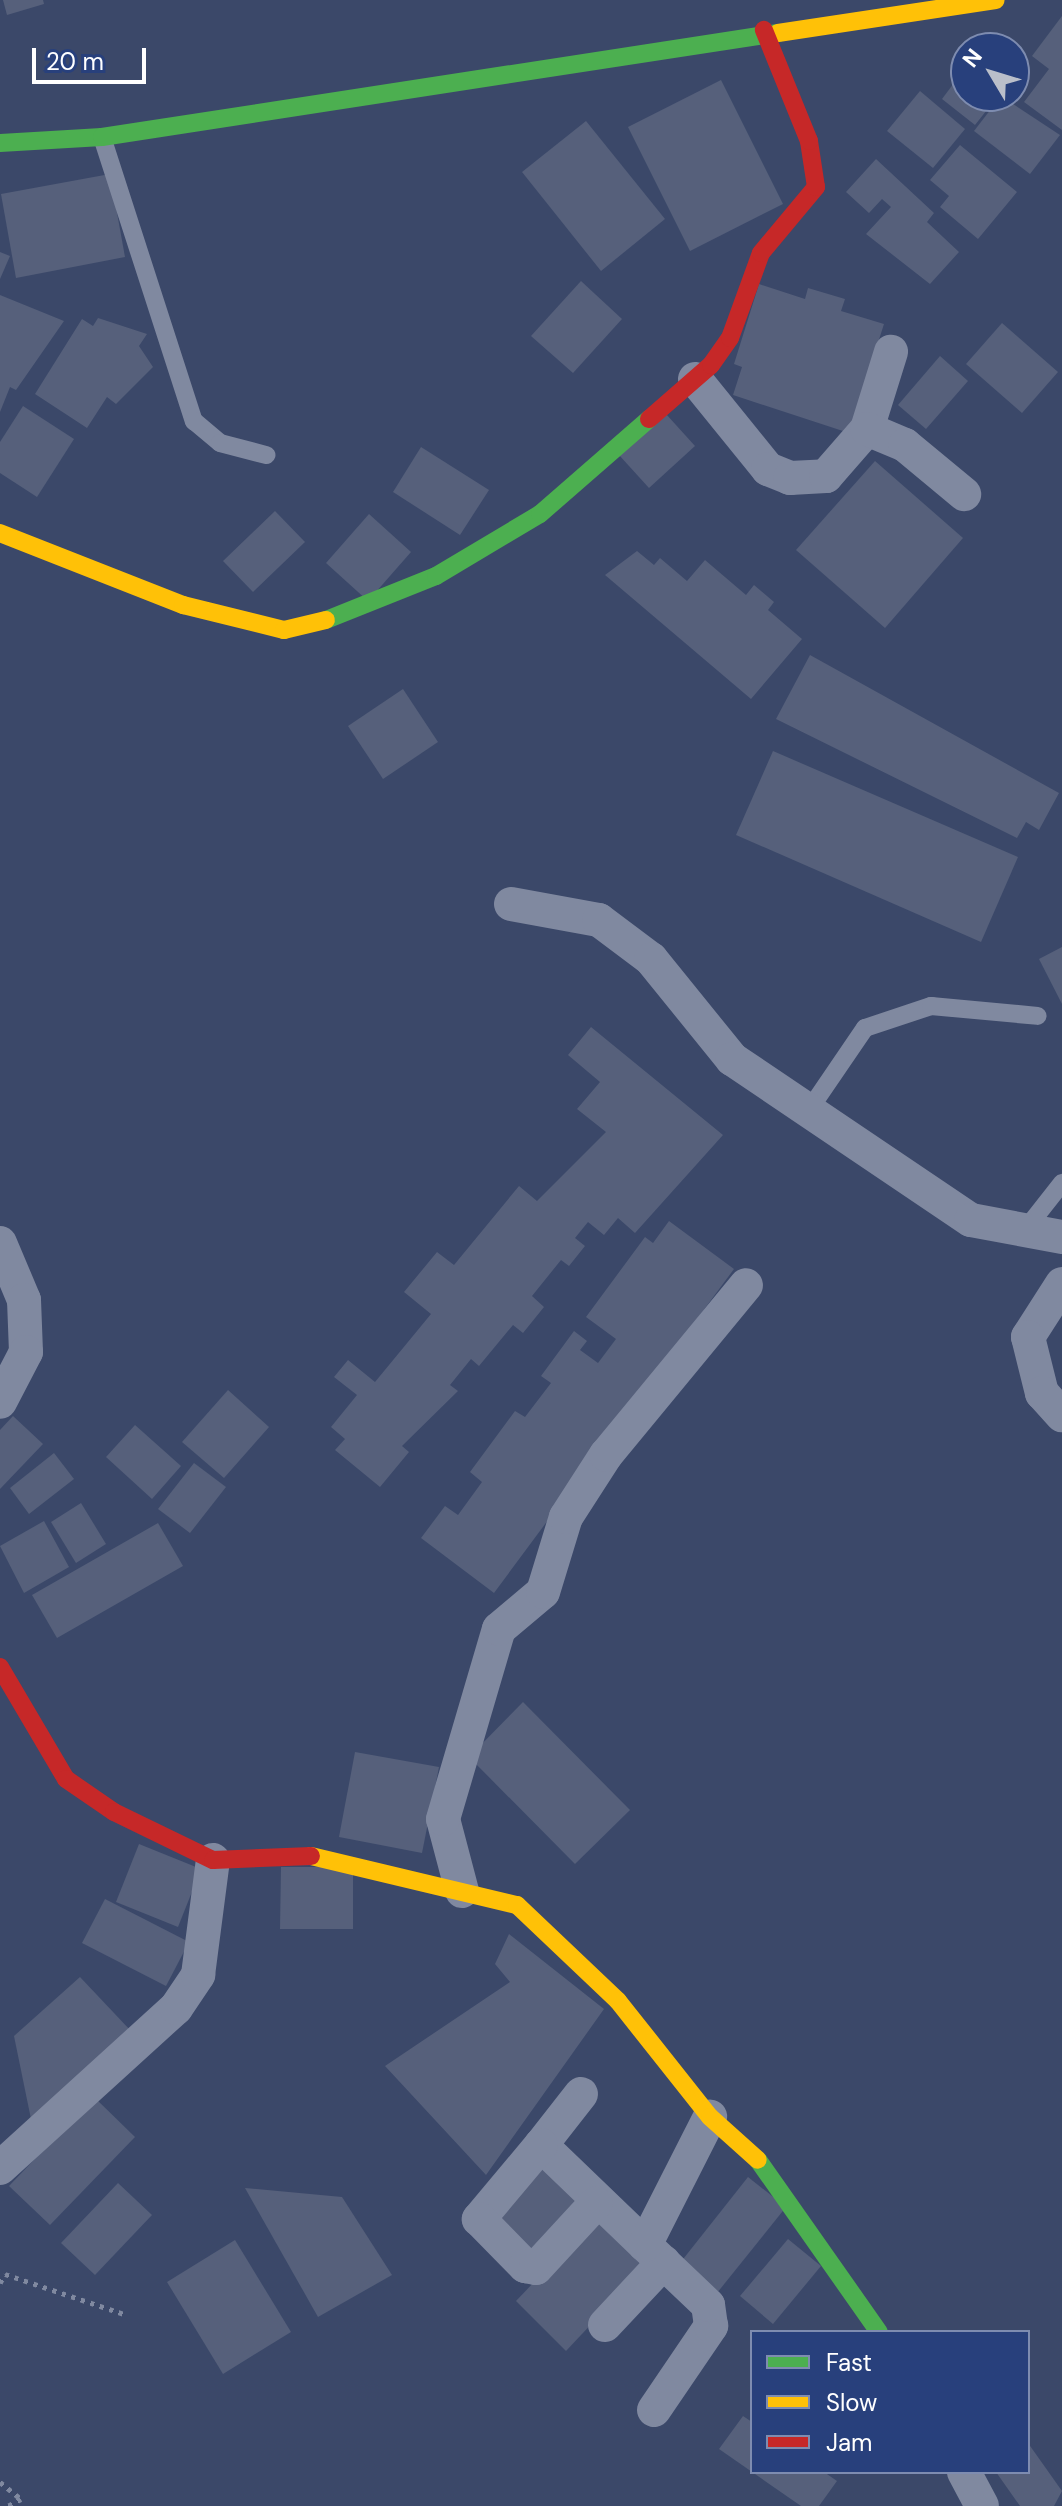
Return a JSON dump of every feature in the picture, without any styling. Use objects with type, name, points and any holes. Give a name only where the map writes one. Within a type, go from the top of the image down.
[{"type":"street","points":[[0,143],[102,137],[764,30],[996,0]]},
{"type":"street","points":[[0,533],[183,605],[284,630],[346,615],[436,576],[540,514],[695,379],[730,338],[761,253],[816,187],[809,141],[764,30]]},
{"type":"street","points":[[695,379],[768,469],[790,478],[826,476],[867,429],[891,352]]},
{"type":"street","points":[[867,429],[905,445],[964,494]]},
{"type":"street","points":[[511,904],[599,920],[651,959],[732,1059],[807,1113],[971,1220],[1062,1237]]},
{"type":"street","points":[[0,1243],[24,1300],[26,1352],[0,1402]]},
{"type":"street","points":[[1062,1284],[1028,1337],[1042,1393],[1062,1415]]},
{"type":"street","points":[[462,1891],[443,1819],[499,1629],[543,1592],[566,1517],[606,1455],[746,1285]]},
{"type":"street","points":[[0,1667],[66,1779],[114,1812],[213,1860],[321,1856],[517,1905],[618,2001],[710,2117],[751,2150],[878,2330]]},
{"type":"street","points":[[0,2168],[176,2008],[198,1975],[213,1860]]},
{"type":"street","points":[[581,2094],[479,2219],[525,2266],[536,2268],[596,2203]]},
{"type":"street","points":[[605,2325],[654,2254],[710,2117]]},
{"type":"street","points":[[541,2145],[596,2203],[708,2305],[711,2326],[654,2410]]},
{"type":"street","points":[[965,2474],[982,2506]]},
{"type":"lane","points":[[102,137],[194,421],[220,443],[266,455]]},
{"type":"lane","points":[[807,1113],[865,1028],[931,1006],[1038,1016]]},
{"type":"lane","points":[[1025,1230],[1062,1183]]},
{"type":"path","points":[[0,2283],[5,2274],[124,2314]]},
{"type":"path","points":[[0,2482],[21,2499],[8,2506]]},
{"type":"building","points":[[3,0],[43,0],[44,4],[7,15]]},
{"type":"building","points":[[1062,16],[1062,130],[1030,106],[1030,94],[1049,69],[1032,56]]},
{"type":"building","points":[[721,80],[783,204],[690,251],[628,127]]},
{"type":"building","points":[[950,88],[950,105],[942,99]]},
{"type":"building","points":[[920,91],[965,129],[933,168],[887,131]]},
{"type":"building","points":[[958,112],[985,112],[975,125]]},
{"type":"building","points":[[989,112],[1025,112],[1060,135],[1030,174],[974,131]]},
{"type":"building","points":[[586,121],[665,219],[601,271],[522,172]]},
{"type":"building","points":[[960,145],[1017,192],[978,239],[940,207],[949,196],[930,180]]},
{"type":"building","points":[[876,159],[934,213],[927,222],[959,252],[930,284],[866,234],[891,207],[882,199],[869,213],[846,192]]},
{"type":"building","points":[[110,174],[125,257],[16,278],[1,194]]},
{"type":"building","points":[[0,252],[10,256],[0,279]]},
{"type":"building","points":[[581,281],[622,319],[573,373],[531,336]]},
{"type":"building","points":[[759,284],[805,299],[808,288],[845,299],[841,311],[884,324],[849,433],[733,395],[742,367],[734,364]]},
{"type":"building","points":[[0,295],[64,321],[16,390],[10,387],[0,412]]},
{"type":"building","points":[[98,318],[147,334],[139,346],[153,367],[116,404],[107,397],[87,428],[35,394],[82,319],[93,326]]},
{"type":"building","points":[[1002,323],[1058,372],[1022,413],[966,364]]},
{"type":"building","points":[[940,356],[968,381],[926,429],[898,405]]},
{"type":"building","points":[[23,406],[74,439],[37,497],[0,473],[0,442]]},
{"type":"building","points":[[666,414],[695,446],[649,488],[619,455]]},
{"type":"building","points":[[421,447],[489,490],[460,535],[393,492]]},
{"type":"building","points":[[875,461],[963,538],[885,628],[796,550]]},
{"type":"building","points":[[275,511],[305,542],[253,592],[223,561]]},
{"type":"building","points":[[369,514],[411,552],[368,601],[326,563]]},
{"type":"building","points":[[637,551],[654,565],[660,558],[687,581],[705,560],[746,595],[754,585],[774,602],[768,610],[802,639],[751,699],[605,575]]},
{"type":"building","points":[[810,655],[1059,793],[1039,830],[1026,822],[1017,838],[776,719]]},
{"type":"building","points":[[403,689],[438,742],[383,779],[348,726]]},
{"type":"building","points":[[773,751],[1018,857],[981,942],[736,835]]},
{"type":"building","points":[[1062,947],[1062,1004],[1039,959]]},
{"type":"building","points":[[591,1027],[723,1135],[635,1233],[618,1218],[604,1235],[588,1222],[575,1238],[585,1246],[569,1266],[561,1260],[532,1296],[544,1307],[523,1333],[513,1325],[479,1366],[471,1359],[450,1385],[458,1391],[402,1446],[409,1452],[380,1487],[335,1450],[345,1439],[331,1427],[357,1395],[334,1377],[348,1360],[375,1382],[431,1314],[404,1292],[437,1252],[454,1265],[519,1186],[537,1201],[606,1132],[577,1109],[600,1082],[568,1055]]},
{"type":"building","points":[[669,1221],[734,1269],[494,1593],[421,1538],[445,1506],[458,1515],[482,1482],[470,1472],[515,1411],[525,1417],[551,1383],[541,1376],[574,1331],[587,1341],[580,1350],[598,1363],[616,1339],[586,1317],[645,1237],[653,1243]]},
{"type":"building","points":[[228,1390],[269,1427],[224,1478],[182,1442]]},
{"type":"building","points":[[13,1416],[43,1444],[0,1489],[0,1430]]},
{"type":"building","points":[[135,1425],[181,1466],[152,1499],[106,1457]]},
{"type":"building","points":[[54,1453],[74,1479],[29,1514],[10,1488]]},
{"type":"building","points":[[194,1463],[226,1487],[190,1533],[158,1509]]},
{"type":"building","points":[[81,1503],[106,1544],[76,1563],[51,1522]]},
{"type":"building","points":[[44,1521],[69,1567],[24,1593],[0,1546]]},
{"type":"building","points":[[158,1523],[183,1566],[57,1638],[32,1595]]},
{"type":"building","points":[[523,1702],[630,1810],[575,1864],[469,1757]]},
{"type":"building","points":[[355,1752],[439,1767],[422,1853],[339,1837]]},
{"type":"building","points":[[139,1844],[201,1869],[178,1927],[116,1902]]},
{"type":"building","points":[[281,1867],[353,1867],[353,1929],[280,1929]]},
{"type":"building","points":[[105,1899],[189,1942],[166,1986],[82,1943]]},
{"type":"building","points":[[509,1934],[604,2009],[486,2175],[385,2066],[510,1982],[495,1964]]},
{"type":"building","points":[[80,1977],[131,2031],[32,2124],[14,2036]]},
{"type":"building","points":[[94,2097],[135,2137],[50,2225],[9,2186]]},
{"type":"building","points":[[540,2158],[585,2201],[531,2262],[485,2215]]},
{"type":"building","points":[[748,2177],[786,2207],[717,2293],[680,2263]]},
{"type":"building","points":[[118,2183],[152,2215],[95,2275],[61,2243]]},
{"type":"building","points":[[245,2188],[342,2197],[392,2275],[318,2317]]},
{"type":"building","points":[[596,2217],[644,2268],[566,2351],[516,2301]]},
{"type":"building","points":[[788,2239],[821,2266],[773,2324],[740,2296]]},
{"type":"building","points":[[235,2240],[291,2332],[223,2374],[167,2282]]},
{"type":"building","points":[[743,2416],[750,2421],[750,2471],[719,2449]]},
{"type":"building","points":[[1030,2446],[1062,2491],[1054,2506],[1020,2506],[997,2474],[1030,2474]]},
{"type":"building","points":[[755,2474],[827,2474],[837,2481],[819,2506],[801,2506]]},
{"type":"traffic: fast","points":[[0,143],[102,137],[778,33]]},
{"type":"traffic: fast","points":[[326,620],[436,576],[540,514],[649,419]]},
{"type":"traffic: fast","points":[[758,2160],[878,2330]]},
{"type":"traffic: slow","points":[[778,33],[996,0]]},
{"type":"traffic: slow","points":[[0,533],[183,605],[284,630],[326,620]]},
{"type":"traffic: slow","points":[[311,1856],[517,1905],[618,2001],[710,2117],[758,2160]]},
{"type":"traffic: jam","points":[[649,419],[711,365],[730,338],[761,253],[816,187],[809,141],[764,30]]},
{"type":"traffic: jam","points":[[0,1667],[66,1779],[114,1812],[213,1860],[311,1856]]}]
